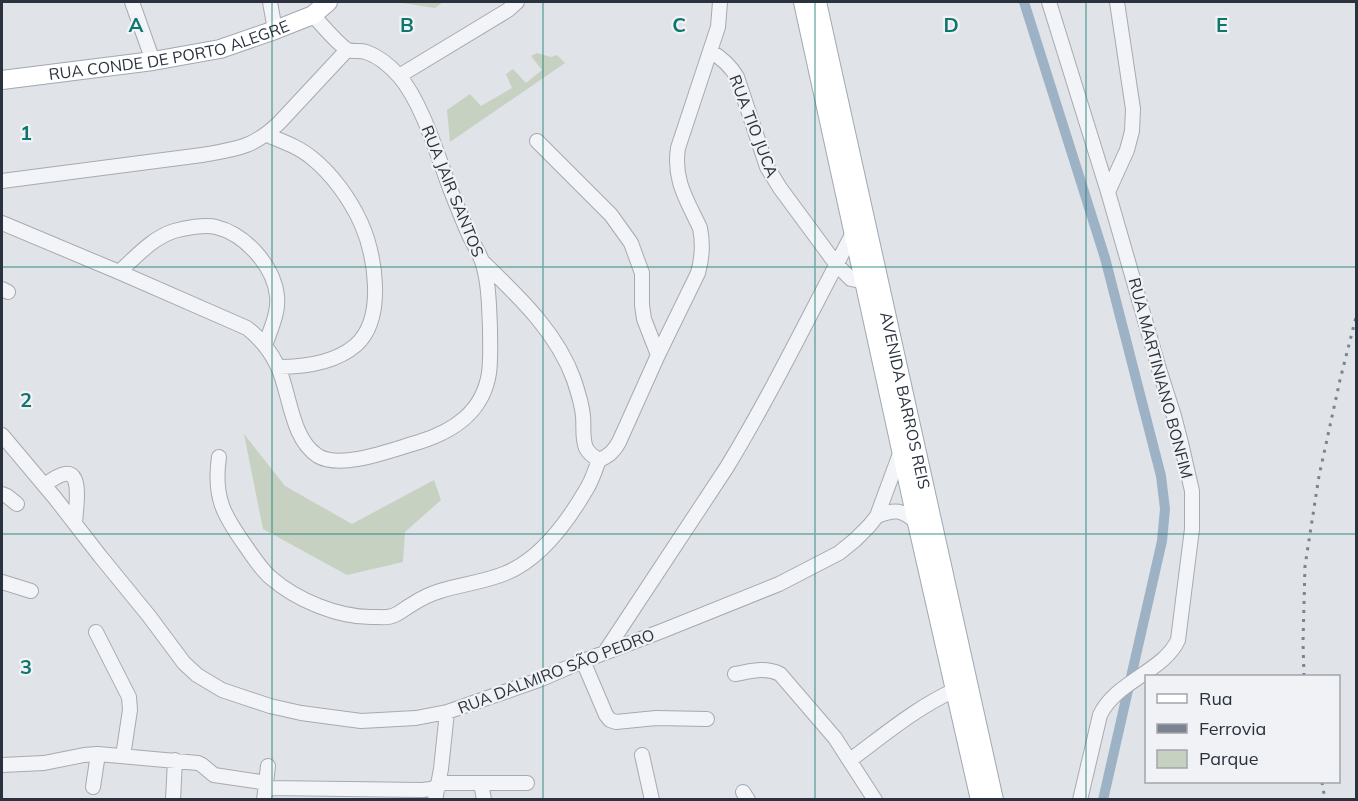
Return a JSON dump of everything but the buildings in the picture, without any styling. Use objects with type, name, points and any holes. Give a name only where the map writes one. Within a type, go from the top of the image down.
[{"type":"main road","name":"RUA CONDE DE PORTO ALEGRE","points":[[2,80],[153,61],[220,49],[313,15],[328,2]]},
{"type":"main road","name":"AVENIDA BARROS REIS","points":[[803,2],[980,800]]},
{"type":"main road","name":"AVENIDA BARROS REIS","points":[[817,2],[994,800]]},
{"type":"street","points":[[132,2],[153,61]]},
{"type":"street","points":[[270,2],[275,30]]},
{"type":"street","points":[[399,76],[508,10],[517,2]]},
{"type":"street","points":[[219,457],[218,491],[225,514],[257,562],[270,576],[289,590],[327,610],[349,616],[393,616],[424,597],[439,591],[506,573],[523,564],[552,538],[588,488],[599,460],[614,451],[619,442],[701,264],[700,228],[680,183],[676,161],[678,148],[718,27],[720,2]]},
{"type":"street","name":"RUA MARTINIANO BONFIM","points":[[1049,2],[1179,434],[1192,491],[1192,529],[1178,640],[1166,657],[1115,695],[1103,707],[1080,800]]},
{"type":"street","points":[[1108,192],[1127,150],[1132,131],[1133,109],[1117,2]]},
{"type":"street","points":[[2,181],[212,153],[255,142],[267,135],[347,50],[313,15]]},
{"type":"street","name":"RUA JAIR SANTOS","points":[[2,223],[247,328],[265,346],[278,367],[297,427],[309,448],[319,456],[330,460],[357,459],[442,434],[461,423],[470,414],[482,396],[489,376],[490,305],[482,261],[458,208],[422,114],[399,76],[367,52],[347,50]]},
{"type":"street","name":"RUA TIO JUCA","points":[[710,51],[722,58],[737,77],[767,167],[780,188],[836,264],[851,279],[865,282]]},
{"type":"street","points":[[267,135],[305,153],[340,188],[356,212],[365,234],[374,274],[375,293],[370,324],[356,345],[326,360],[300,366],[278,367]]},
{"type":"street","points":[[537,141],[612,215],[631,243],[642,273],[644,319],[658,355]]},
{"type":"street","points":[[119,272],[145,248],[174,231],[215,226],[233,235],[248,244],[268,270],[274,284],[277,297],[276,310],[265,346]]},
{"type":"street","points":[[605,652],[733,459],[854,231]]},
{"type":"street","points":[[482,261],[515,293],[550,333],[568,364],[579,395],[585,444],[590,454],[599,460]]},
{"type":"street","name":"RUA DALMIRO SÃO PEDRO","points":[[2,435],[45,485],[184,663],[197,675],[222,690],[270,706],[301,713],[361,721],[416,718],[447,712],[529,684],[605,652],[742,600],[821,563],[839,553],[855,540],[877,516],[901,451]]},
{"type":"street","points":[[45,485],[63,473],[70,474],[75,479],[78,494],[75,523]]},
{"type":"street","points":[[2,494],[17,504]]},
{"type":"street","points":[[877,516],[887,512],[902,512],[917,522]]},
{"type":"street","points":[[2,582],[31,591]]},
{"type":"street","points":[[96,632],[129,697],[130,710],[123,756]]},
{"type":"street","points":[[583,661],[610,720],[616,722],[656,718],[707,719]]},
{"type":"street","points":[[735,674],[760,669],[772,670],[780,674],[835,738],[875,800]]},
{"type":"street","points":[[850,760],[919,709],[955,690]]},
{"type":"street","points":[[436,793],[447,712]]},
{"type":"street","points":[[2,765],[44,763],[98,754],[198,763],[214,775],[261,782],[270,788],[422,790],[436,793]]},
{"type":"street","points":[[93,787],[98,754]]},
{"type":"street","points":[[642,755],[652,800]]},
{"type":"street","points":[[172,800],[175,760]]},
{"type":"street","points":[[264,800],[268,766]]},
{"type":"street","points":[[436,793],[444,783],[526,783]]},
{"type":"street","points":[[481,783],[484,800]]},
{"type":"green space","points":[[396,2],[443,2],[435,8]]},
{"type":"green space","points":[[537,53],[551,57],[557,55],[565,63],[450,142],[447,110],[470,94],[481,106],[512,88],[506,74],[513,69],[526,83],[542,70],[531,56]]},
{"type":"green space","points":[[244,434],[285,486],[352,524],[434,480],[441,500],[405,532],[403,562],[347,575],[263,529]]},
{"type":"waterway","points":[[1024,2],[1105,258],[1161,476],[1165,509],[1162,541],[1103,800]]},
{"type":"railway","points":[[1304,675],[1305,566],[1319,476],[1356,317]]},
{"type":"railway","points":[[1322,783],[1325,800]]}]
